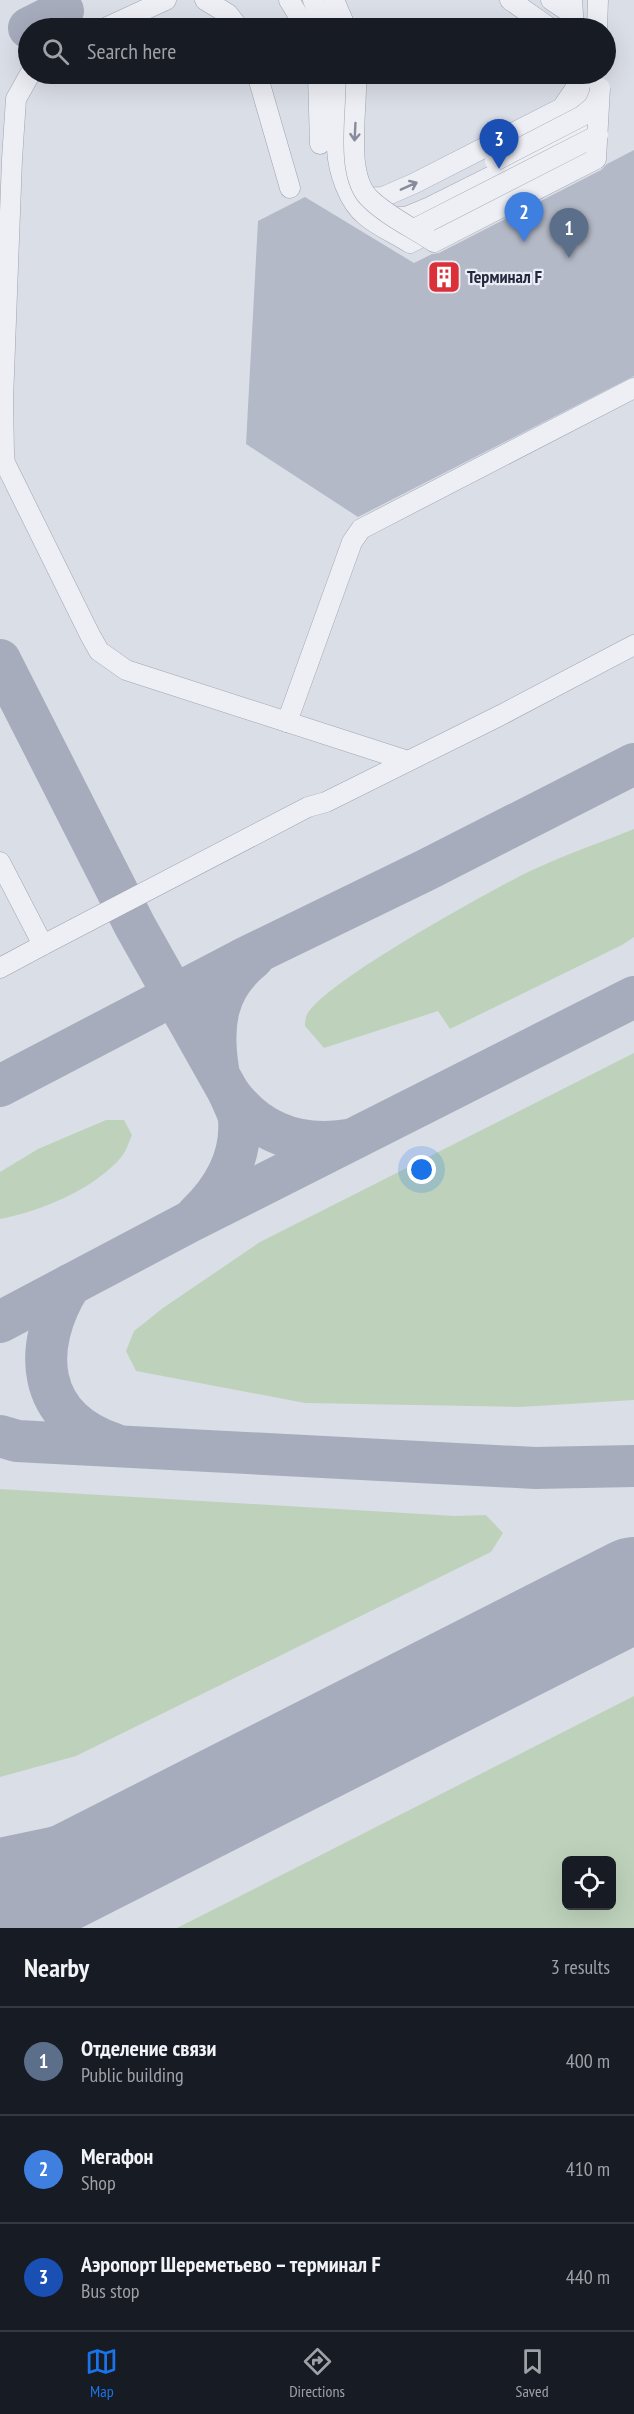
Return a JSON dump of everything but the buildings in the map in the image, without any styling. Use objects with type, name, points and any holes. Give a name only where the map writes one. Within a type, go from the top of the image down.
[{"type":"street","points":[[127,18],[166,0]]},
{"type":"street","points":[[205,0],[231,18]]},
{"type":"street","points":[[289,0],[300,18]]},
{"type":"street","points":[[313,0],[321,18]]},
{"type":"street","points":[[334,0],[342,18]]},
{"type":"street","points":[[510,0],[536,18]]},
{"type":"street","points":[[551,0],[572,14]]},
{"type":"street","points":[[597,18],[598,0]]},
{"type":"street","points":[[24,84],[16,99],[6,162],[3,400],[5,462],[99,651],[126,670],[408,761]]},
{"type":"street","points":[[260,84],[290,188]]},
{"type":"street","points":[[318,84],[320,144]]},
{"type":"street","points":[[336,84],[338,161],[345,186],[353,198],[372,213],[405,218],[566,139],[577,128],[589,84]]},
{"type":"street","points":[[356,84],[355,172],[363,190],[374,203],[434,242],[596,159],[598,135],[593,84]]},
{"type":"street","points":[[353,198],[383,197],[415,183],[562,108],[575,89],[582,84]]},
{"type":"street","points":[[374,203],[390,207],[411,203],[562,127],[589,112],[597,100],[594,84]]},
{"type":"street","points":[[287,722],[348,551],[361,529],[634,388]]},
{"type":"street","points":[[0,968],[308,807],[326,802],[634,645]]},
{"type":"street","points":[[0,862],[43,945]]},
{"type":"green space","points":[[634,829],[634,937],[622,945],[450,1029],[438,1011],[324,1048],[305,1026],[306,1017],[317,1003],[371,962],[407,940],[528,872]]},
{"type":"green space","points":[[634,1053],[634,1400],[520,1407],[305,1403],[136,1371],[126,1351],[134,1331],[163,1308],[260,1242]]},
{"type":"green space","points":[[106,1120],[124,1120],[132,1135],[124,1154],[111,1168],[66,1197],[32,1211],[0,1219],[0,1172],[38,1149]]},
{"type":"green space","points":[[0,1489],[455,1516],[486,1515],[503,1533],[491,1552],[76,1756],[0,1777]]},
{"type":"green space","points":[[634,1696],[634,1928],[177,1928]]},
{"type":"taxiway","points":[[49,18],[63,11]]},
{"type":"taxiway","points":[[0,660],[135,926],[229,1093],[253,1118],[266,1128],[281,1134],[313,1142],[348,1140]]},
{"type":"taxiway","points":[[0,1086],[241,960],[426,870],[634,764]]},
{"type":"taxiway","points":[[218,1069],[215,1037],[219,1008],[231,982],[253,958]]},
{"type":"taxiway","points":[[0,1322],[189,1222],[634,997]]},
{"type":"taxiway","points":[[197,1215],[223,1184],[234,1160],[239,1119],[229,1093]]},
{"type":"taxiway","points":[[70,1285],[57,1309],[49,1333],[46,1356],[48,1378],[56,1399],[69,1417],[88,1432],[114,1444]]},
{"type":"taxiway","points":[[0,1436],[17,1441],[535,1468],[634,1466]]},
{"type":"taxiway","points":[[0,1859],[116,1831],[255,1781]]},
{"type":"runway","points":[[0,1911],[634,1589]]},
{"type":"place","name":"Аэропорт Шереметьево – терминал F","points":[[499,169]]},
{"type":"place","name":"Мегафон","points":[[524,242]]},
{"type":"place","name":"Отделение связи","points":[[569,258]]},
{"type":"place","name":"Терминал F","points":[[444,277]]}]
